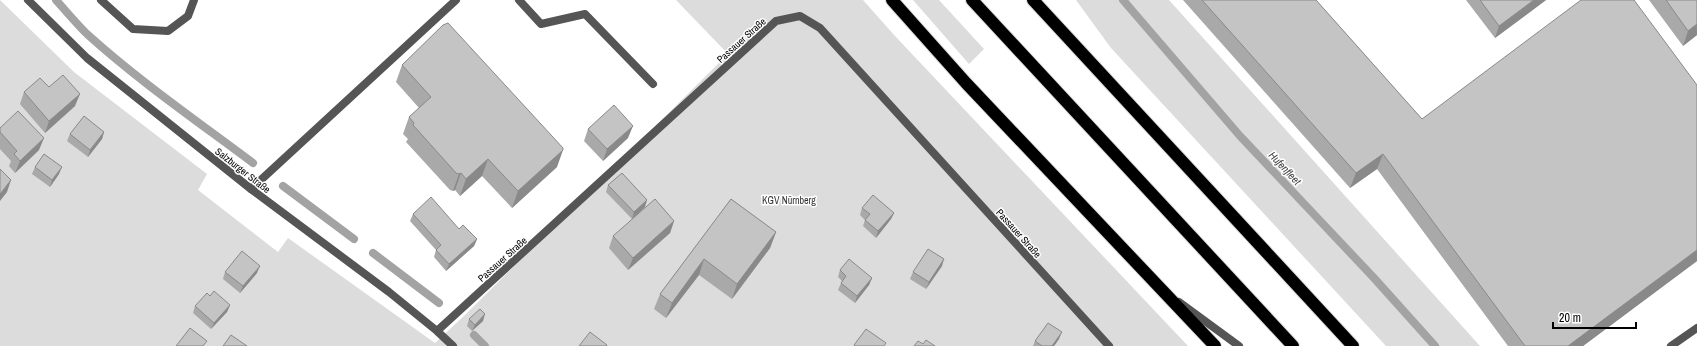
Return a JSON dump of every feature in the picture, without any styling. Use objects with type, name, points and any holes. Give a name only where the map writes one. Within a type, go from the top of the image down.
[{"type":"highway","points":[[892,0],[971,88],[1215,346]]},
{"type":"highway","points":[[972,0],[1293,346]]},
{"type":"highway","points":[[1033,0],[1353,346]]},
{"type":"street","name":"Salzburger Straße","points":[[28,0],[87,58],[251,189],[389,292],[453,346]]},
{"type":"street","points":[[100,0],[133,28],[168,31],[188,16],[194,0]]},
{"type":"street","points":[[251,189],[456,0]]},
{"type":"street","points":[[519,0],[541,24],[585,14],[653,84]]},
{"type":"street","name":"Passauer Straße","points":[[437,332],[776,21],[800,16],[820,28],[1109,346]]},
{"type":"street","points":[[1159,288],[1239,346]]},
{"type":"street","points":[[1672,346],[1697,328]]},
{"type":"green space","name":"KGV Nürnberg","points":[[0,0],[74,72],[207,174],[198,190],[278,252],[288,238],[435,343],[728,54],[676,0],[863,0],[895,36],[1188,346],[0,346]]},
{"type":"green space","points":[[913,0],[939,0],[984,49],[969,64]]},
{"type":"green space","points":[[1076,0],[1169,0],[1480,346],[1386,346],[1111,48]]},
{"type":"building","points":[[1202,0],[1316,0],[1422,119],[1581,0],[1634,0],[1697,85],[1697,250],[1568,346],[1525,346],[1383,154],[1356,173]]},
{"type":"building","points":[[1480,0],[1534,0],[1499,26]]},
{"type":"building","points":[[1666,0],[1697,0],[1697,24],[1688,31]]},
{"type":"building","points":[[448,23],[563,148],[563,150],[518,191],[488,159],[466,179],[461,173],[456,173],[413,125],[414,123],[409,117],[431,97],[402,65],[443,25]]},
{"type":"building","points":[[63,75],[80,94],[49,121],[24,92],[40,78],[49,87]]},
{"type":"building","points":[[614,105],[633,126],[607,149],[588,129]]},
{"type":"building","points":[[18,111],[44,138],[20,161],[14,154],[17,151],[0,132],[0,128]]},
{"type":"building","points":[[84,116],[104,132],[90,150],[70,134]]},
{"type":"building","points":[[44,154],[62,167],[52,180],[35,167]]},
{"type":"building","points":[[0,169],[11,180],[0,194]]},
{"type":"building","points":[[622,173],[647,200],[634,212],[608,185]]},
{"type":"building","points":[[873,195],[894,213],[878,231],[865,220],[870,214],[862,208]]},
{"type":"building","points":[[431,197],[459,229],[463,225],[477,239],[449,264],[436,250],[441,245],[413,214]]},
{"type":"building","points":[[655,199],[674,221],[633,258],[613,236]]},
{"type":"building","points":[[731,199],[776,232],[737,284],[704,259],[672,303],[660,294]]},
{"type":"building","points":[[928,249],[944,259],[929,282],[913,272]]},
{"type":"building","points":[[242,251],[260,266],[243,286],[225,272]]},
{"type":"building","points":[[849,259],[872,278],[857,296],[841,283],[846,276],[840,270]]},
{"type":"building","points":[[214,291],[230,305],[214,323],[195,306],[207,293],[210,296]]},
{"type":"building","points":[[480,309],[485,314],[475,325],[469,319]]},
{"type":"building","points":[[1048,323],[1062,332],[1052,346],[1042,346],[1035,341]]},
{"type":"building","points":[[190,328],[207,341],[203,346],[176,346]]},
{"type":"building","points":[[866,329],[886,343],[884,346],[854,345]]},
{"type":"building","points":[[590,332],[607,345],[579,346]]},
{"type":"building","points":[[231,335],[247,346],[223,346]]},
{"type":"building","points":[[926,340],[935,346],[914,346],[918,341],[923,344]]},
{"type":"waterway","points":[[56,0],[87,34],[127,68],[253,163]]},
{"type":"waterway","name":"Hufenfleet","points":[[1123,0],[1240,136],[1374,278],[1435,346]]},
{"type":"waterway","points":[[283,186],[354,239]]},
{"type":"waterway","points":[[373,253],[439,303]]},
{"type":"waterway","points":[[474,335],[485,346]]}]
